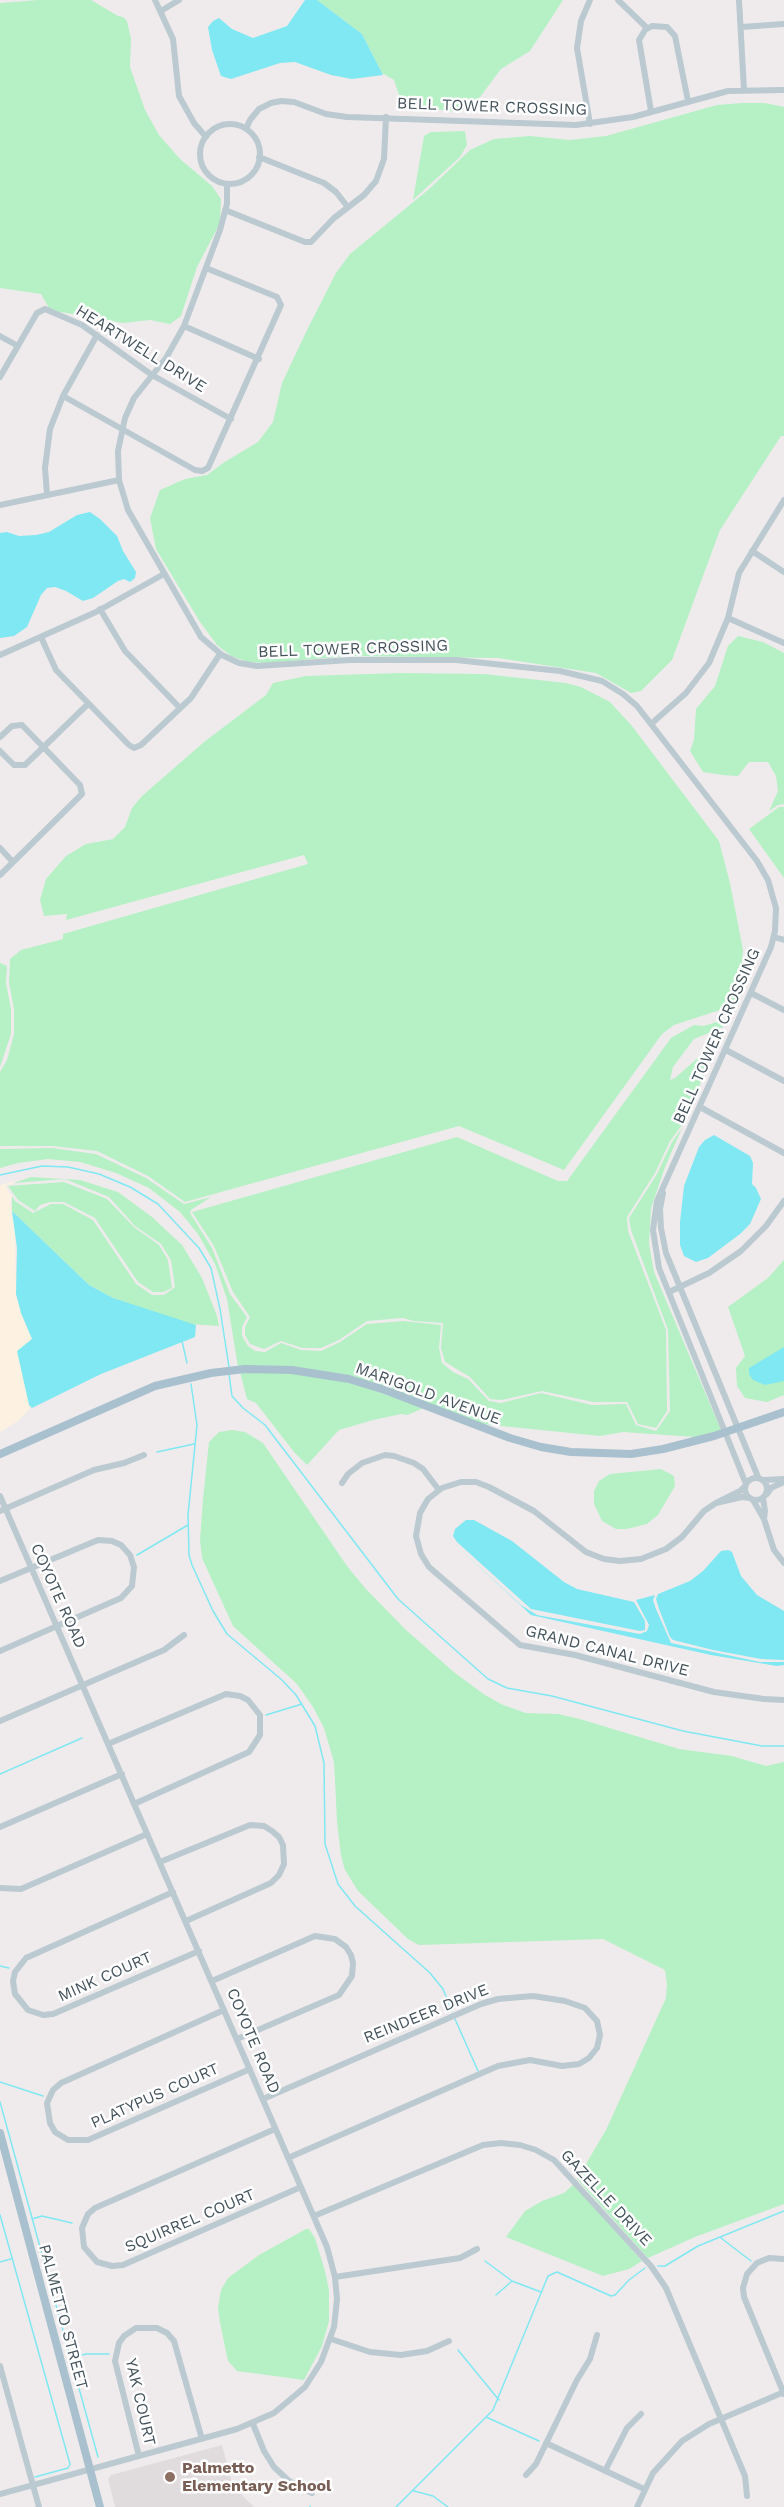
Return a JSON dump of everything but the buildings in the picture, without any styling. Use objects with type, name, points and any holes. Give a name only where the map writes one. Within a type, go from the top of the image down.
[{"type":"main road","name":"MARIGOLD AVENUE","points":[[0,1454],[133,1394],[188,1377],[238,1370],[292,1370],[349,1379],[385,1390],[510,1438],[541,1447],[571,1452],[640,1453],[677,1447],[784,1412]]},
{"type":"main road","name":"PALMETTO STREET","points":[[0,2133],[100,2507]]},
{"type":"street","points":[[155,0],[175,47],[179,96],[188,114],[206,137]]},
{"type":"street","points":[[161,11],[179,0]]},
{"type":"street","points":[[590,0],[580,21],[577,48],[590,124]]},
{"type":"street","points":[[618,0],[647,28]]},
{"type":"street","points":[[740,0],[744,90]]},
{"type":"street","points":[[741,27],[784,24]]},
{"type":"street","points":[[651,111],[639,46],[641,35],[647,28],[655,25],[664,26],[675,36],[688,101]]},
{"type":"street","name":"BELL TOWER CROSSING","points":[[246,129],[259,109],[281,101],[294,102],[333,116],[560,125],[617,120],[711,94],[744,90],[784,90]]},
{"type":"street","points":[[225,210],[308,242],[314,240],[347,206],[368,191],[381,171],[385,153],[386,117]]},
{"type":"street","points":[[231,125],[246,129],[256,140],[259,157],[256,168],[250,176],[238,183],[227,184],[211,178],[203,167],[200,153],[206,137],[222,126],[231,125]]},
{"type":"street","points":[[259,157],[324,183],[336,192],[347,206]]},
{"type":"street","name":"BELL TOWER CROSSING","points":[[227,184],[225,210],[184,326],[166,358],[134,398],[121,429],[117,451],[119,480],[128,510],[195,630],[220,654],[239,663],[257,666],[423,658],[498,663],[591,677],[613,687],[628,698],[651,724],[765,873],[776,908],[774,937],[767,959],[657,1201],[653,1230],[656,1256],[745,1485]]},
{"type":"street","points":[[63,396],[195,470],[202,471],[210,465],[259,359],[281,308],[281,302],[277,297],[206,268]]},
{"type":"street","name":"HEARTWELL DRIVE","points":[[0,377],[37,313],[49,310],[82,326],[152,375],[231,419]]},
{"type":"street","points":[[184,326],[259,359]]},
{"type":"street","points":[[47,494],[45,468],[50,429],[63,396],[97,335]]},
{"type":"street","points":[[0,336],[18,346]]},
{"type":"street","points":[[0,505],[119,480]]},
{"type":"street","points":[[651,724],[680,700],[700,675],[716,649],[728,618],[736,582],[784,500]]},
{"type":"street","points":[[752,552],[784,572]]},
{"type":"street","points":[[0,656],[100,609],[164,574]]},
{"type":"street","points":[[100,609],[120,645],[180,708]]},
{"type":"street","points":[[728,618],[784,643]]},
{"type":"street","points":[[41,637],[56,670],[129,745],[134,747],[141,745],[191,698],[220,654]]},
{"type":"street","points":[[0,751],[14,765],[21,766],[88,704]]},
{"type":"street","points":[[0,737],[12,726],[18,724],[44,747],[80,786],[82,794],[13,862],[1,870]]},
{"type":"street","points":[[0,848],[13,862]]},
{"type":"street","points":[[774,937],[784,940]]},
{"type":"street","points":[[751,993],[784,1010]]},
{"type":"street","points":[[726,1050],[784,1081]]},
{"type":"street","points":[[700,1107],[784,1153]]},
{"type":"street","name":"BELL TOWER CROSSING","points":[[664,1186],[660,1209],[666,1253],[737,1427],[761,1479]]},
{"type":"street","points":[[669,1292],[717,1268],[741,1251],[766,1227],[784,1202]]},
{"type":"street","points":[[708,1386],[718,1381]]},
{"type":"street","points":[[3,1510],[93,1470],[124,1463],[144,1455]]},
{"type":"street","points":[[342,1483],[348,1474],[362,1463],[385,1455],[394,1456],[423,1469],[439,1490],[461,1482],[484,1485],[534,1511],[586,1552],[620,1561],[641,1559],[666,1549],[682,1537],[704,1511],[742,1490],[750,1479],[784,1481]]},
{"type":"street","points":[[761,1479],[767,1486],[764,1496],[764,1519]]},
{"type":"street","points":[[716,1503],[742,1497],[751,1499],[764,1496],[771,1488],[784,1481]]},
{"type":"street","points":[[745,1485],[745,1492],[764,1519],[774,1550],[784,1563]]},
{"type":"street","name":"GRAND CANAL DRIVE","points":[[439,1490],[425,1503],[418,1518],[416,1536],[421,1554],[431,1569],[515,1643],[529,1648],[575,1655],[714,1692],[784,1700]]},
{"type":"street","name":"COYOTE ROAD","points":[[0,1496],[3,1510],[57,1626],[327,2247],[335,2277],[337,2308],[331,2339],[321,2362],[305,2387],[282,2407],[253,2424],[0,2494]]},
{"type":"street","points":[[0,1581],[98,1540],[119,1544],[126,1550],[132,1561],[133,1582],[124,1596],[0,1651]]},
{"type":"street","points":[[0,1721],[164,1650],[184,1635]]},
{"type":"street","points":[[108,1744],[226,1694],[248,1700],[260,1715],[260,1735],[249,1752],[134,1804]]},
{"type":"street","points":[[0,1827],[122,1774]]},
{"type":"street","points":[[160,1862],[246,1826],[264,1826],[281,1839],[285,1851],[284,1864],[279,1875],[271,1883],[186,1921]]},
{"type":"street","points":[[0,1888],[11,1890],[25,1887],[147,1834]]},
{"type":"street","name":"MINK COURT","points":[[173,1892],[26,1958],[15,1972],[13,1985],[15,1994],[28,2010],[38,2014],[53,2014],[199,1951]]},
{"type":"street","points":[[212,1980],[315,1936],[335,1938],[351,1954],[352,1976],[339,1995],[237,2039]]},
{"type":"street","name":"REINDEER DRIVE","points":[[263,2099],[471,2008],[498,1999],[532,1996],[565,2001],[585,2008],[597,2021],[600,2035],[597,2048],[590,2058],[579,2064],[562,2066],[530,2060],[498,2066],[288,2158]]},
{"type":"street","name":"PLATYPUS COURT","points":[[224,2010],[60,2083],[48,2098],[46,2114],[55,2132],[68,2140],[88,2140],[250,2069]]},
{"type":"street","name":"SQUIRREL COURT","points":[[275,2129],[95,2208],[88,2214],[82,2228],[84,2247],[98,2262],[112,2266],[123,2265],[302,2187]]},
{"type":"street","name":"GAZELLE DRIVE","points":[[314,2216],[483,2145],[514,2144],[546,2154],[570,2175],[659,2277],[668,2292],[745,2476],[747,2496]]},
{"type":"street","points":[[335,2277],[460,2258],[477,2249]]},
{"type":"street","points":[[637,2507],[644,2489],[658,2466],[675,2447],[696,2431],[722,2418],[784,2393],[748,2307],[743,2288],[747,2274],[757,2263],[769,2258],[784,2259]]},
{"type":"street","name":"YAK COURT","points":[[139,2456],[115,2361],[121,2339],[136,2328],[146,2326],[157,2328],[174,2341],[202,2439]]},
{"type":"street","points":[[526,2475],[536,2464],[577,2380],[590,2359],[597,2335]]},
{"type":"street","points":[[331,2339],[370,2352],[401,2355],[427,2351],[449,2341]]},
{"type":"street","points":[[0,2366],[39,2507]]},
{"type":"street","points":[[605,2471],[627,2427],[640,2414]]},
{"type":"street","points":[[253,2424],[264,2451],[274,2467],[289,2481],[312,2493]]},
{"type":"street","points":[[546,2443],[644,2489]]},
{"type":"shaded area","points":[[15,1181],[5,1186],[12,1196],[10,1203],[15,1229],[16,1294],[32,1339],[18,1351],[31,1407],[18,1421],[0,1432],[0,1185]]},
{"type":"shaded area","name":"Palmetto Elementary School","points":[[222,2445],[233,2486],[254,2507],[115,2507],[108,2479],[111,2475]]},
{"type":"green space","points":[[91,0],[127,21],[131,39],[130,67],[145,110],[159,135],[180,159],[212,186],[221,199],[220,223],[197,267],[181,316],[170,324],[150,320],[123,323],[55,311],[49,308],[41,294],[0,288],[0,3]]},
{"type":"green space","points":[[317,0],[563,0],[530,51],[501,69],[477,101],[456,112],[402,104],[394,80],[382,73],[362,34]]},
{"type":"green space","points":[[765,103],[784,107],[784,436],[781,436],[720,530],[672,660],[641,691],[631,693],[596,673],[498,658],[348,656],[265,663],[248,662],[231,656],[217,645],[200,622],[156,549],[150,518],[160,490],[185,479],[207,475],[258,442],[273,422],[282,383],[307,330],[336,273],[350,254],[428,190],[470,150],[494,139],[530,136],[570,140],[606,136],[717,105]]},
{"type":"green space","points":[[465,131],[467,145],[460,157],[413,200],[424,136],[431,132]]},
{"type":"green space","points":[[738,636],[763,642],[784,653],[784,804],[769,811],[778,791],[776,776],[768,762],[749,762],[738,776],[722,775],[703,772],[690,751],[694,740],[696,709],[715,686],[728,646]]},
{"type":"green space","points":[[399,673],[484,674],[566,683],[581,687],[610,702],[632,726],[719,841],[743,950],[738,1004],[674,1025],[662,1034],[564,1170],[459,1126],[185,1202],[148,1176],[97,1151],[53,1146],[0,1146],[0,1072],[7,1060],[14,1034],[14,1009],[9,983],[10,959],[21,950],[63,939],[63,934],[308,864],[304,855],[66,920],[67,914],[44,916],[40,900],[46,879],[66,856],[86,844],[113,839],[125,827],[132,808],[142,796],[204,742],[266,695],[273,683],[306,676]]},
{"type":"green space","points":[[779,807],[784,807],[784,878],[749,829]]},
{"type":"green space","points":[[0,963],[7,966],[6,983],[11,1009],[11,1034],[0,1067]]},
{"type":"green space","points":[[723,1020],[723,1027],[694,1039],[673,1067],[670,1080],[715,1043],[711,1059],[682,1125],[670,1141],[655,1173],[627,1217],[628,1231],[666,1330],[667,1411],[656,1428],[638,1424],[627,1402],[593,1402],[542,1391],[502,1400],[490,1399],[470,1377],[445,1362],[441,1348],[443,1323],[403,1318],[367,1321],[339,1340],[321,1348],[302,1348],[281,1341],[264,1349],[250,1344],[245,1335],[245,1327],[250,1317],[233,1292],[214,1246],[192,1212],[457,1137],[558,1181],[567,1181],[671,1038],[694,1025],[704,1026]]},
{"type":"green space","points":[[682,1128],[651,1208],[649,1244],[654,1272],[721,1430],[695,1437],[623,1432],[600,1436],[482,1424],[338,1374],[292,1367],[238,1367],[227,1299],[215,1264],[198,1234],[180,1212],[149,1188],[116,1173],[80,1162],[48,1159],[0,1168],[0,1149],[52,1148],[96,1154],[146,1178],[184,1204],[211,1197],[190,1213],[212,1248],[230,1294],[247,1317],[242,1327],[242,1336],[248,1346],[255,1351],[265,1352],[281,1343],[301,1350],[321,1351],[340,1342],[367,1324],[403,1321],[441,1325],[439,1348],[442,1363],[453,1372],[468,1379],[489,1401],[501,1403],[541,1393],[592,1405],[626,1404],[636,1425],[656,1431],[670,1411],[668,1330],[631,1230],[629,1218]]},
{"type":"green space","points":[[31,1177],[64,1179],[14,1183]]},
{"type":"green space","points":[[65,1179],[80,1180],[118,1192],[152,1217],[182,1245],[202,1278],[219,1326],[188,1324],[113,1298],[89,1285],[12,1211],[12,1196],[15,1201],[33,1213],[51,1204],[63,1204],[93,1220],[136,1284],[152,1295],[164,1295],[175,1287],[171,1260],[161,1244],[135,1226],[109,1197]]},
{"type":"green space","points":[[64,1182],[107,1199],[134,1227],[159,1245],[168,1260],[172,1288],[163,1292],[153,1292],[138,1282],[95,1218],[64,1202],[40,1205],[35,1211],[18,1200],[8,1186]]},
{"type":"green space","points":[[784,1260],[784,1395],[767,1402],[745,1398],[737,1386],[736,1368],[745,1356],[728,1307],[768,1278]]},
{"type":"green space","points":[[240,1372],[314,1375],[357,1384],[424,1408],[407,1415],[401,1414],[373,1420],[339,1430],[307,1465],[256,1403],[247,1399]]},
{"type":"green space","points":[[232,1430],[245,1432],[263,1443],[347,1566],[365,1588],[406,1630],[455,1673],[485,1695],[503,1705],[526,1713],[558,1714],[580,1719],[679,1749],[732,1756],[766,1766],[784,1762],[784,2204],[695,2237],[648,2258],[577,2179],[606,2130],[666,1998],[665,1970],[603,1939],[419,1945],[408,1939],[358,1891],[345,1870],[341,1856],[334,1762],[324,1728],[297,1684],[233,1626],[202,1558],[200,1540],[209,1442],[219,1432]]},
{"type":"green space","points":[[661,1469],[674,1476],[675,1486],[658,1515],[647,1524],[627,1529],[616,1529],[602,1521],[594,1504],[594,1491],[599,1481],[610,1474]]},
{"type":"green space","points":[[574,2184],[642,2261],[629,2269],[603,2276],[506,2237],[525,2211],[542,2201],[564,2193]]},
{"type":"green space","points":[[309,2229],[315,2238],[329,2290],[329,2321],[322,2346],[304,2380],[237,2371],[228,2361],[220,2323],[218,2308],[221,2290],[228,2278],[259,2255]]},
{"type":"water","points":[[305,0],[317,0],[362,34],[383,75],[352,79],[331,75],[295,62],[280,63],[231,79],[221,76],[212,50],[208,27],[213,21],[219,18],[232,29],[253,38],[287,26]]},
{"type":"water","points":[[90,512],[117,536],[136,572],[135,578],[130,582],[124,579],[118,581],[93,598],[83,601],[55,587],[47,588],[41,595],[27,627],[14,636],[0,638],[0,533],[7,532],[19,536],[49,532],[77,515]]},
{"type":"water","points":[[714,1135],[750,1156],[753,1163],[752,1184],[761,1199],[750,1224],[740,1234],[708,1258],[696,1262],[684,1256],[680,1245],[684,1186],[699,1147]]},
{"type":"water","points":[[12,1211],[89,1285],[113,1298],[196,1325],[195,1337],[101,1374],[32,1408],[29,1405],[17,1351],[32,1339],[16,1294],[17,1248]]},
{"type":"water","points":[[784,1347],[784,1381],[765,1385],[753,1380],[749,1374],[749,1368]]},
{"type":"water","points":[[466,1520],[474,1520],[512,1541],[564,1582],[577,1589],[634,1602],[645,1621],[645,1630],[640,1631],[531,1609],[457,1542],[453,1536],[455,1529]]},
{"type":"water","points":[[459,1548],[521,1605],[537,1615],[640,1634],[647,1631],[649,1625],[636,1600],[655,1595],[653,1600],[656,1609],[671,1643],[760,1662],[784,1662],[784,1665],[777,1666],[711,1655],[531,1615]]},
{"type":"water","points":[[721,1551],[732,1552],[741,1576],[757,1595],[784,1611],[784,1660],[761,1659],[713,1650],[673,1640],[670,1637],[656,1599],[658,1594],[690,1581],[703,1571]]},
{"type":"waterway","points":[[0,1175],[42,1166],[68,1167],[99,1174],[130,1187],[158,1204],[199,1248],[211,1268],[229,1367]]},
{"type":"waterway","points":[[182,1341],[187,1363]]},
{"type":"waterway","points":[[229,1374],[232,1396],[265,1425],[398,1599],[488,1679],[507,1688],[552,1696],[683,1731],[762,1746],[784,1746]]},
{"type":"waterway","points":[[191,1384],[197,1425],[188,1515],[189,1555],[192,1565],[213,1611],[227,1634],[282,1680],[296,1695],[315,1726],[324,1763],[325,1844],[338,1884],[355,1906],[430,1973],[443,1989],[452,2011]]},
{"type":"waterway","points":[[157,1452],[194,1444]]},
{"type":"waterway","points":[[137,1555],[188,1525]]},
{"type":"waterway","points":[[266,1715],[302,1704]]},
{"type":"waterway","points":[[0,1774],[82,1738]]},
{"type":"waterway","points":[[0,1966],[9,1968]]},
{"type":"waterway","points":[[455,2019],[478,2071]]},
{"type":"waterway","points":[[0,2082],[43,2096]]},
{"type":"waterway","points":[[0,2102],[98,2457]]},
{"type":"waterway","points":[[658,2266],[665,2266],[698,2246],[784,2211]]},
{"type":"waterway","points":[[0,2215],[70,2464],[68,2468],[35,2477]]},
{"type":"waterway","points":[[32,2219],[42,2216],[72,2223]]},
{"type":"waterway","points":[[721,2238],[751,2261]]},
{"type":"waterway","points":[[0,2262],[11,2259]]},
{"type":"waterway","points":[[485,2261],[512,2281],[541,2292]]},
{"type":"waterway","points":[[396,2507],[493,2410],[548,2276],[557,2272],[611,2296],[645,2268]]},
{"type":"waterway","points":[[496,2295],[511,2282]]},
{"type":"waterway","points":[[458,2350],[499,2400]]},
{"type":"waterway","points":[[71,2361],[74,2357],[86,2354],[109,2354]]},
{"type":"waterway","points":[[486,2417],[539,2441]]},
{"type":"waterway","points":[[414,2491],[433,2496],[448,2507]]},
{"type":"place","name":"Palmetto Elementary School","points":[[170,2477]]}]
